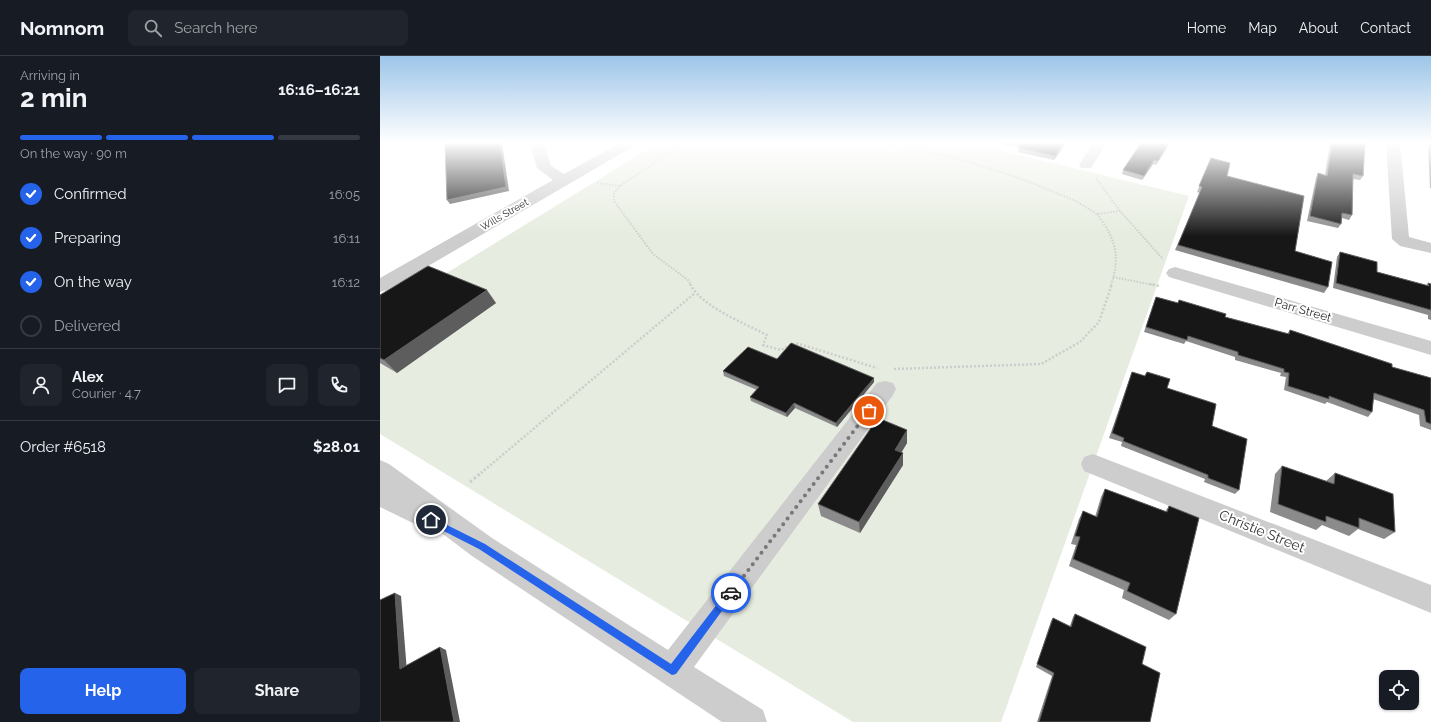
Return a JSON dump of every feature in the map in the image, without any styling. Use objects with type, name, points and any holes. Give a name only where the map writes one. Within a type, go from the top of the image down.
[{"type":"street","points":[[554,174],[564,180]]},
{"type":"street","name":"Wills Street","points":[[380,286],[574,174]]},
{"type":"street","points":[[1396,174],[1401,239],[1406,242],[1431,248]]},
{"type":"street","name":"Parr Street","points":[[1170,280],[1431,348]]},
{"type":"street","points":[[672,670],[885,376]]},
{"type":"street","name":"Christie Street","points":[[1093,464],[1431,599]]},
{"type":"street","points":[[380,472],[482,547],[751,722]]},
{"type":"street","points":[[380,494],[482,547]]},
{"type":"path","points":[[636,174],[620,186],[614,193],[614,200],[653,254],[688,280],[695,293],[723,312],[767,335],[764,345],[781,350],[796,343],[885,376],[1041,364],[1080,342],[1100,322],[1113,277],[1117,252],[1110,231],[1097,214],[1076,201],[1007,174]]},
{"type":"path","points":[[1093,174],[1170,280]]},
{"type":"path","points":[[593,182],[620,186]]},
{"type":"path","points":[[1097,214],[1120,211]]},
{"type":"path","points":[[1113,277],[1170,280]]},
{"type":"path","points":[[470,482],[695,293]]},
{"type":"shaded area","points":[[607,174],[1098,174],[1189,196],[1001,722],[853,722],[380,434],[380,314]]},
{"type":"building","points":[[446,174],[504,174],[506,187],[447,200]]},
{"type":"building","points":[[1204,174],[1227,174],[1227,176],[1304,196],[1295,251],[1332,262],[1328,287],[1178,245],[1202,187],[1199,186]]},
{"type":"building","points":[[1318,174],[1327,176],[1327,174],[1353,174],[1352,215],[1342,213],[1341,224],[1310,216]]},
{"type":"building","points":[[1340,252],[1377,262],[1377,272],[1429,286],[1428,283],[1431,284],[1431,310],[1336,283]]},
{"type":"building","points":[[428,266],[487,290],[384,360],[380,358],[380,295]]},
{"type":"building","points":[[1156,297],[1178,303],[1179,300],[1226,314],[1225,317],[1289,334],[1290,330],[1392,364],[1392,367],[1431,378],[1431,424],[1426,422],[1424,410],[1374,393],[1372,412],[1329,396],[1329,399],[1288,386],[1289,373],[1284,372],[1284,369],[1238,355],[1238,352],[1188,336],[1187,340],[1146,327]]},
{"type":"building","points":[[791,343],[874,378],[836,423],[794,403],[786,413],[750,397],[759,387],[723,371],[748,347],[777,359]]},
{"type":"building","points":[[1132,372],[1145,376],[1147,372],[1170,379],[1167,388],[1216,404],[1212,426],[1247,439],[1239,490],[1208,478],[1208,475],[1123,441],[1124,438],[1112,433]]},
{"type":"building","points":[[878,418],[907,430],[895,450],[903,453],[859,522],[818,504]]},
{"type":"building","points":[[1282,466],[1334,484],[1335,473],[1393,494],[1395,532],[1359,518],[1359,528],[1326,516],[1326,522],[1278,504]]},
{"type":"building","points":[[1105,489],[1167,512],[1169,506],[1199,518],[1176,614],[1127,591],[1130,583],[1073,559],[1080,537],[1075,536],[1083,511],[1097,517]]},
{"type":"building","points":[[395,593],[400,669],[440,647],[454,722],[380,722],[380,600]]},
{"type":"building","points":[[1075,614],[1146,647],[1142,664],[1160,673],[1150,722],[1039,722],[1054,673],[1037,664],[1053,618],[1071,627]]},
{"type":"way so far","points":[[731,593],[869,411]]},
{"type":"route","points":[[431,520],[482,547],[672,670],[731,593]]}]
